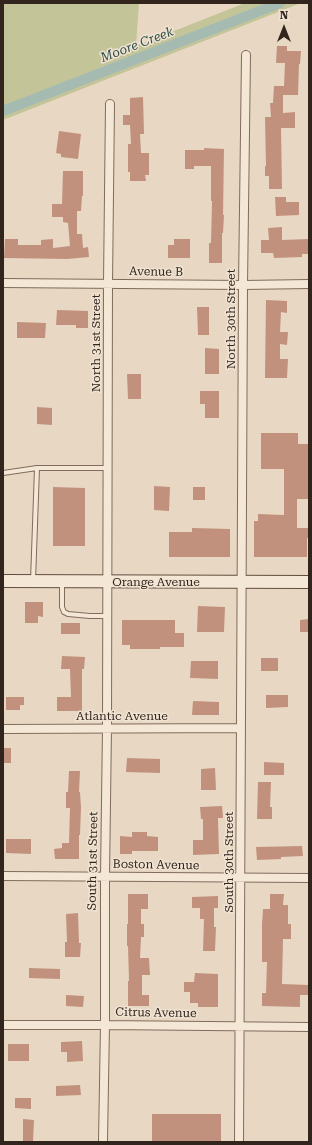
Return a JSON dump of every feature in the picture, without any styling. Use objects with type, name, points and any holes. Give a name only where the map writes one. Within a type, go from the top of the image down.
[{"type":"main road","name":"Orange Avenue","points":[[3,581],[309,582]]},
{"type":"street","name":"North 30th Street","points":[[242,582],[243,285],[246,55]]},
{"type":"street","name":"North 31st Street","points":[[107,581],[110,104]]},
{"type":"street","name":"Avenue B","points":[[3,283],[243,285],[309,284]]},
{"type":"street","name":"South 31st Street","points":[[103,1142],[107,581]]},
{"type":"street","name":"South 30th Street","points":[[239,1142],[242,582]]},
{"type":"street","name":"Atlantic Avenue","points":[[3,729],[241,728]]},
{"type":"street","name":"Boston Avenue","points":[[3,876],[309,878]]},
{"type":"street","name":"Citrus Avenue","points":[[3,1025],[309,1027]]},
{"type":"lane","points":[[34,581],[37,468]]},
{"type":"lane","points":[[3,473],[37,468],[107,468]]},
{"type":"lane","points":[[62,581],[62,607],[64,612],[68,614],[107,616]]},
{"type":"green space","points":[[3,3],[139,3],[136,46],[245,3],[301,3],[3,120]]},
{"type":"building","points":[[277,46],[287,46],[287,51],[301,51],[298,95],[283,95],[283,113],[295,112],[295,128],[281,128],[282,189],[269,189],[269,176],[265,176],[265,117],[271,117],[270,103],[273,103],[274,86],[284,86],[285,63],[276,63]]},
{"type":"building","points":[[143,97],[144,134],[140,134],[141,153],[149,153],[149,175],[145,175],[146,181],[130,181],[130,172],[128,172],[128,144],[131,144],[130,125],[123,125],[123,115],[130,115],[130,98]]},
{"type":"building","points":[[59,131],[81,134],[78,159],[61,157],[61,154],[56,153]]},
{"type":"building","points":[[204,148],[224,149],[222,263],[209,263],[212,201],[211,166],[194,166],[194,169],[185,169],[185,150],[204,150]]},
{"type":"building","points":[[63,171],[83,171],[83,196],[81,211],[77,211],[77,234],[82,234],[83,248],[88,247],[89,257],[67,259],[4,258],[5,239],[18,239],[18,245],[41,245],[41,240],[53,239],[53,248],[70,246],[68,223],[63,222],[63,217],[52,217],[52,204],[62,204]]},
{"type":"building","points":[[275,197],[286,197],[286,202],[299,202],[299,215],[276,216]]},
{"type":"building","points":[[282,227],[282,240],[309,239],[309,254],[302,254],[302,257],[274,258],[273,253],[261,253],[261,240],[269,240],[268,228]]},
{"type":"building","points":[[174,239],[190,239],[190,258],[168,258],[168,245],[174,245]]},
{"type":"building","points":[[266,300],[287,301],[287,313],[281,312],[280,332],[288,332],[287,345],[280,344],[280,359],[288,359],[287,378],[265,378]]},
{"type":"building","points":[[197,307],[209,307],[209,335],[198,335]]},
{"type":"building","points":[[57,310],[88,311],[88,328],[76,328],[76,325],[56,325]]},
{"type":"building","points":[[17,322],[46,323],[45,338],[17,338]]},
{"type":"building","points":[[205,348],[219,349],[219,374],[205,374]]},
{"type":"building","points":[[127,374],[141,374],[141,399],[128,399]]},
{"type":"building","points":[[200,391],[219,391],[219,418],[205,418],[205,404],[200,404]]},
{"type":"building","points":[[37,407],[52,408],[52,425],[37,424]]},
{"type":"building","points":[[261,433],[298,433],[298,444],[309,444],[309,499],[297,499],[297,528],[309,528],[309,538],[307,538],[307,557],[254,557],[254,521],[258,521],[258,514],[284,515],[284,469],[261,469]]},
{"type":"building","points":[[154,486],[170,487],[169,511],[154,510]]},
{"type":"building","points":[[53,487],[85,488],[85,546],[53,546]]},
{"type":"building","points":[[193,487],[205,487],[205,500],[193,500]]},
{"type":"building","points":[[192,528],[230,529],[230,557],[169,557],[169,532],[192,532]]},
{"type":"building","points":[[25,602],[43,602],[43,617],[38,616],[38,623],[25,623]]},
{"type":"building","points":[[198,606],[225,607],[224,632],[197,632]]},
{"type":"building","points":[[309,619],[309,632],[300,632],[300,620]]},
{"type":"building","points":[[122,620],[175,620],[175,633],[184,633],[184,647],[130,649],[130,645],[122,645]]},
{"type":"building","points":[[61,623],[80,623],[80,634],[61,634]]},
{"type":"building","points":[[62,656],[85,657],[84,669],[82,669],[82,711],[57,711],[57,697],[71,697],[70,669],[61,669]]},
{"type":"building","points":[[261,658],[278,658],[278,671],[261,671]]},
{"type":"building","points":[[191,661],[218,661],[218,679],[190,678]]},
{"type":"building","points":[[266,695],[288,695],[288,707],[266,708]]},
{"type":"building","points":[[6,697],[24,697],[24,705],[20,705],[20,710],[6,710]]},
{"type":"building","points":[[193,701],[219,702],[219,715],[192,715]]},
{"type":"building","points":[[3,748],[11,748],[11,763],[3,763]]},
{"type":"building","points":[[127,758],[160,759],[160,773],[126,772]]},
{"type":"building","points":[[264,762],[284,763],[284,775],[264,775]]},
{"type":"building","points":[[215,768],[216,790],[201,790],[201,769]]},
{"type":"building","points":[[69,771],[80,771],[79,792],[81,808],[79,859],[55,859],[54,849],[62,848],[62,843],[69,843],[70,808],[66,808],[66,792],[68,792]]},
{"type":"building","points":[[258,782],[271,782],[270,807],[272,807],[272,819],[257,819]]},
{"type":"building","points":[[222,806],[223,818],[218,818],[219,854],[193,855],[193,840],[203,840],[203,819],[201,819],[200,807]]},
{"type":"building","points":[[132,832],[147,832],[147,836],[158,837],[158,851],[132,851],[132,854],[120,854],[120,836],[132,837]]},
{"type":"building","points":[[6,839],[31,839],[31,854],[6,853]]},
{"type":"building","points":[[302,846],[303,856],[257,860],[256,847]]},
{"type":"building","points":[[128,894],[148,894],[148,909],[141,909],[141,924],[144,924],[144,937],[141,937],[140,958],[149,958],[150,975],[142,975],[142,995],[149,995],[149,1006],[128,1006]]},
{"type":"building","points":[[270,894],[284,894],[283,905],[288,905],[288,924],[291,924],[291,939],[283,939],[282,984],[309,985],[309,995],[300,995],[300,1007],[262,1006],[262,993],[266,993],[267,962],[262,962],[263,909],[270,909]]},
{"type":"building","points":[[218,896],[218,908],[214,908],[214,927],[216,927],[215,951],[203,951],[204,919],[200,919],[200,908],[192,908],[192,897]]},
{"type":"building","points":[[78,913],[79,943],[81,943],[80,957],[65,957],[65,942],[67,942],[66,914]]},
{"type":"building","points":[[29,968],[60,969],[60,979],[29,978]]},
{"type":"building","points":[[195,973],[218,974],[218,1007],[198,1007],[198,1003],[190,1003],[190,992],[184,992],[184,982],[194,982]]},
{"type":"building","points":[[66,995],[84,996],[83,1007],[66,1006]]},
{"type":"building","points":[[82,1041],[83,1061],[67,1062],[67,1052],[61,1052],[61,1042]]},
{"type":"building","points":[[8,1044],[29,1044],[29,1061],[8,1061]]},
{"type":"building","points":[[80,1085],[81,1095],[56,1096],[56,1086]]},
{"type":"building","points":[[15,1098],[31,1098],[31,1109],[15,1108]]},
{"type":"building","points":[[152,1114],[221,1114],[221,1142],[152,1142]]},
{"type":"building","points":[[23,1119],[34,1120],[33,1142],[23,1142]]},
{"type":"waterway","name":"Moore Creek","points":[[3,111],[280,3]]}]
